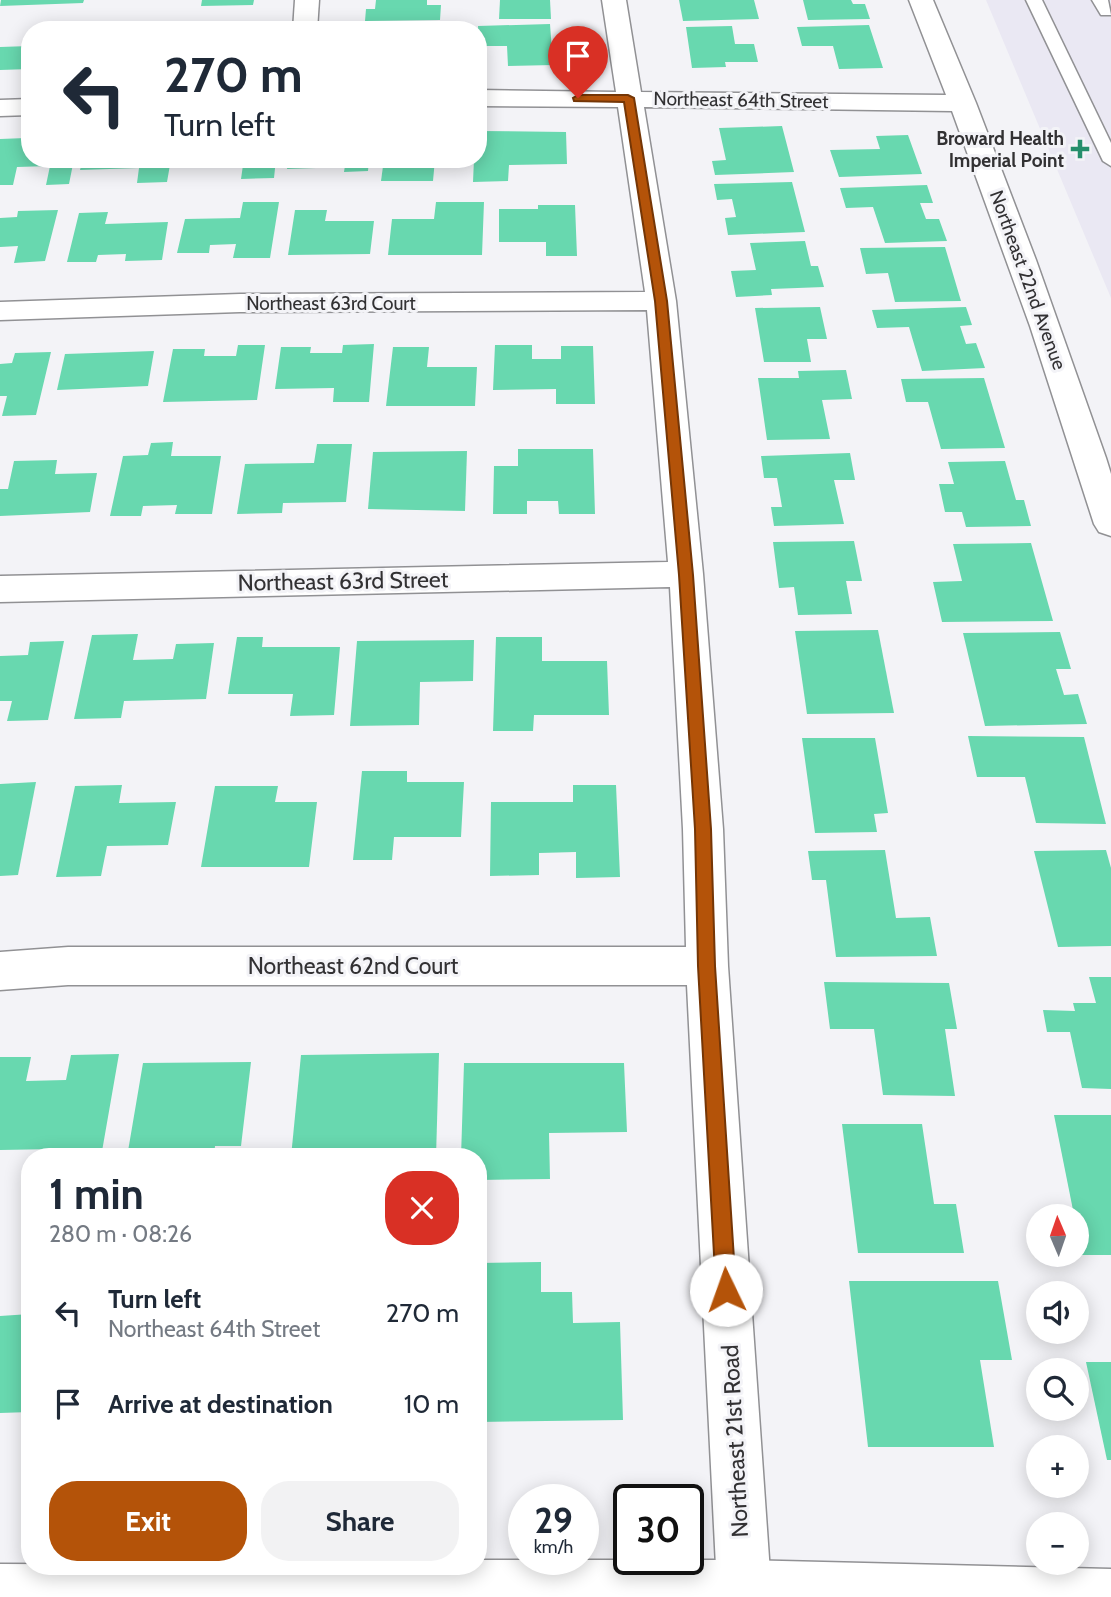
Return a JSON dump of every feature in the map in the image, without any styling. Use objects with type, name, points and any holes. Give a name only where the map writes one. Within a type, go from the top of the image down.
[{"type":"street","points":[[306,21],[307,0]]},
{"type":"street","name":"Northeast 21st Road","points":[[614,0],[661,301],[686,575],[703,829],[707,966],[744,1587]]},
{"type":"street","name":"Northeast 22nd Avenue","points":[[921,0],[963,103],[1069,389],[1111,524]]},
{"type":"street","name":"Northeast 64th Street","points":[[487,98],[963,103]]},
{"type":"street","points":[[0,108],[21,107]]},
{"type":"street","name":"Northeast 63rd Court","points":[[0,310],[240,303],[661,301]]},
{"type":"street","name":"Northeast 63rd Street","points":[[0,589],[686,575]]},
{"type":"street","name":"Northeast 62nd Court","points":[[0,971],[68,966],[707,966]]},
{"type":"street","points":[[0,1591],[94,1586],[744,1587],[1111,1596]]},
{"type":"lane","points":[[1034,0],[1111,160]]},
{"type":"shaded area","name":"Broward Health Imperial Point","points":[[986,0],[1111,0],[1111,298]]},
{"type":"building","points":[[1,0],[84,0],[83,3],[0,6]]},
{"type":"building","points":[[202,0],[254,0],[253,5],[201,6]]},
{"type":"building","points":[[376,0],[427,0],[427,5],[441,5],[440,20],[365,21],[366,9],[375,9]]},
{"type":"building","points":[[500,0],[550,0],[551,19],[499,19]]},
{"type":"building","points":[[679,0],[754,0],[759,19],[683,21]]},
{"type":"building","points":[[803,0],[851,0],[853,4],[865,4],[870,19],[808,20]]},
{"type":"building","points":[[550,24],[553,65],[508,66],[507,46],[487,46],[487,26]]},
{"type":"building","points":[[869,25],[883,68],[839,69],[833,46],[802,46],[797,27]]},
{"type":"building","points":[[732,26],[735,44],[754,44],[758,62],[725,62],[726,67],[692,68],[686,27]]},
{"type":"building","points":[[21,46],[21,69],[0,70],[0,47]]},
{"type":"building","points":[[782,126],[794,172],[715,175],[712,161],[726,160],[719,128]]},
{"type":"building","points":[[487,131],[566,132],[567,164],[509,165],[508,181],[473,182],[474,168],[487,168]]},
{"type":"building","points":[[908,135],[922,174],[839,177],[830,150],[880,149],[876,136]]},
{"type":"building","points":[[21,138],[21,167],[17,167],[13,185],[0,185],[0,139]]},
{"type":"building","points":[[50,168],[72,168],[69,184],[46,185]]},
{"type":"building","points":[[81,168],[139,168],[80,170]]},
{"type":"building","points":[[139,168],[169,168],[167,182],[137,183]]},
{"type":"building","points":[[243,168],[275,168],[274,178],[241,179]]},
{"type":"building","points":[[345,168],[368,168],[368,171],[344,172]]},
{"type":"building","points":[[383,168],[434,168],[433,181],[381,181]]},
{"type":"building","points":[[792,182],[805,232],[728,235],[725,218],[736,217],[732,199],[717,200],[714,184]]},
{"type":"building","points":[[927,185],[933,203],[920,203],[926,219],[939,219],[947,241],[885,243],[873,207],[846,208],[840,188]]},
{"type":"building","points":[[243,202],[279,202],[270,258],[233,258],[236,244],[210,245],[209,253],[177,253],[185,219],[240,218]]},
{"type":"building","points":[[436,202],[484,202],[482,255],[388,255],[392,219],[434,219]]},
{"type":"building","points":[[538,205],[575,205],[577,256],[546,256],[546,242],[499,242],[499,209],[538,209]]},
{"type":"building","points":[[58,210],[45,261],[14,263],[18,246],[0,247],[0,218],[17,217],[18,211]]},
{"type":"building","points":[[295,210],[327,210],[325,221],[374,221],[370,254],[288,255]]},
{"type":"building","points":[[108,212],[105,224],[168,222],[162,260],[125,261],[126,254],[98,255],[96,262],[67,262],[79,213]]},
{"type":"building","points":[[805,241],[811,266],[818,266],[824,287],[771,289],[772,295],[736,297],[731,271],[756,270],[750,243]]},
{"type":"building","points":[[945,247],[961,301],[895,302],[888,273],[866,274],[860,248]]},
{"type":"building","points":[[820,307],[827,339],[807,339],[811,362],[764,362],[755,308]]},
{"type":"building","points":[[966,307],[972,325],[960,326],[966,344],[976,343],[985,368],[922,371],[909,327],[877,328],[872,310]]},
{"type":"building","points":[[374,344],[369,402],[333,402],[334,388],[275,389],[281,347],[311,347],[310,353],[342,353],[343,345]]},
{"type":"building","points":[[238,345],[265,345],[257,400],[163,402],[173,349],[205,349],[204,356],[236,356]]},
{"type":"building","points":[[495,345],[532,345],[532,359],[561,359],[561,346],[593,346],[595,404],[556,404],[556,389],[493,390]]},
{"type":"building","points":[[393,347],[429,347],[427,367],[477,367],[475,406],[386,406]]},
{"type":"building","points":[[154,351],[148,386],[57,390],[65,354]]},
{"type":"building","points":[[51,352],[36,415],[2,416],[7,396],[0,396],[0,364],[12,363],[15,353]]},
{"type":"building","points":[[846,370],[852,399],[822,400],[830,439],[767,440],[758,378],[799,378],[798,371]]},
{"type":"building","points":[[984,378],[1005,448],[941,449],[928,402],[906,402],[901,379]]},
{"type":"building","points":[[173,442],[171,456],[221,456],[212,514],[175,514],[177,505],[143,506],[141,516],[110,516],[123,456],[148,455],[151,443]]},
{"type":"building","points":[[317,444],[352,444],[346,502],[283,503],[282,513],[237,514],[245,464],[314,463]]},
{"type":"building","points":[[518,449],[593,449],[595,514],[559,514],[558,501],[527,501],[527,514],[493,514],[494,466],[518,466]]},
{"type":"building","points":[[467,451],[465,511],[368,509],[373,452]]},
{"type":"building","points":[[850,453],[855,480],[834,480],[844,524],[774,526],[771,507],[782,507],[777,478],[764,478],[761,456]]},
{"type":"building","points":[[57,460],[55,474],[97,473],[90,512],[0,516],[0,489],[8,489],[14,461]]},
{"type":"building","points":[[1005,461],[1016,500],[1024,500],[1031,526],[966,527],[962,512],[945,512],[939,484],[954,484],[948,462]]},
{"type":"building","points":[[854,541],[862,581],[846,581],[852,614],[798,615],[794,587],[779,588],[773,542]]},
{"type":"building","points":[[1031,543],[1053,621],[942,622],[933,582],[962,581],[953,544]]},
{"type":"building","points":[[878,630],[894,713],[807,714],[795,631]]},
{"type":"building","points":[[1060,632],[1071,669],[1056,669],[1064,695],[1078,694],[1087,724],[985,726],[963,633]]},
{"type":"building","points":[[138,634],[133,660],[173,659],[176,644],[214,643],[206,699],[124,701],[121,718],[74,719],[92,635]]},
{"type":"building","points":[[237,637],[263,637],[262,647],[340,647],[334,715],[290,716],[293,694],[228,694]]},
{"type":"building","points":[[496,637],[542,637],[542,661],[607,661],[609,715],[534,715],[533,731],[493,731]]},
{"type":"building","points":[[474,640],[473,681],[420,682],[419,725],[350,726],[357,641]]},
{"type":"building","points":[[64,641],[48,720],[7,721],[12,701],[0,701],[0,656],[28,655],[30,642]]},
{"type":"building","points":[[968,736],[1084,737],[1106,824],[1036,823],[1025,777],[977,777]]},
{"type":"building","points":[[802,738],[875,738],[888,813],[874,814],[877,832],[815,833]]},
{"type":"building","points":[[362,771],[407,771],[407,782],[464,782],[461,837],[394,837],[392,860],[353,860]]},
{"type":"building","points":[[36,782],[18,875],[0,876],[0,784]]},
{"type":"building","points":[[122,785],[119,803],[176,802],[168,845],[107,846],[101,876],[56,877],[75,786]]},
{"type":"building","points":[[573,785],[616,785],[620,877],[576,878],[576,852],[539,853],[539,875],[490,876],[491,802],[573,802]]},
{"type":"building","points":[[215,786],[278,786],[275,802],[317,802],[309,867],[201,867]]},
{"type":"building","points":[[885,850],[896,918],[930,917],[937,956],[836,957],[826,880],[812,880],[808,851]]},
{"type":"building","points":[[1106,850],[1111,868],[1111,946],[1058,947],[1034,851]]},
{"type":"building","points":[[1089,977],[1111,977],[1111,1089],[1082,1088],[1070,1032],[1047,1032],[1043,1010],[1075,1011],[1073,1003],[1096,1003]]},
{"type":"building","points":[[824,982],[949,983],[957,1029],[945,1029],[955,1096],[883,1095],[874,1029],[830,1029]]},
{"type":"building","points":[[439,1053],[436,1148],[292,1148],[301,1055]]},
{"type":"building","points":[[119,1054],[103,1148],[0,1150],[0,1057],[31,1057],[26,1081],[66,1080],[71,1055]]},
{"type":"building","points":[[251,1062],[241,1146],[129,1148],[143,1063]]},
{"type":"building","points":[[464,1063],[624,1063],[627,1132],[549,1133],[550,1179],[487,1180],[487,1148],[461,1148]]},
{"type":"building","points":[[1054,1115],[1111,1115],[1111,1255],[1089,1255],[1089,1204],[1072,1204]]},
{"type":"building","points":[[842,1124],[922,1124],[934,1204],[956,1204],[964,1253],[858,1253]]},
{"type":"building","points":[[541,1262],[541,1292],[572,1292],[573,1323],[620,1322],[623,1420],[487,1422],[487,1263]]},
{"type":"building","points":[[849,1281],[998,1281],[1012,1360],[980,1360],[994,1447],[868,1447]]},
{"type":"building","points":[[21,1315],[21,1412],[0,1413],[0,1316]]},
{"type":"building","points":[[1089,1362],[1111,1362],[1111,1460],[1107,1460],[1089,1376]]},
{"type":"place","name":"Broward Health Imperial Point","points":[[1080,149]]},
{"type":"route","points":[[578,98],[628,98],[661,301],[686,575],[703,829],[707,966],[726,1290]]}]
